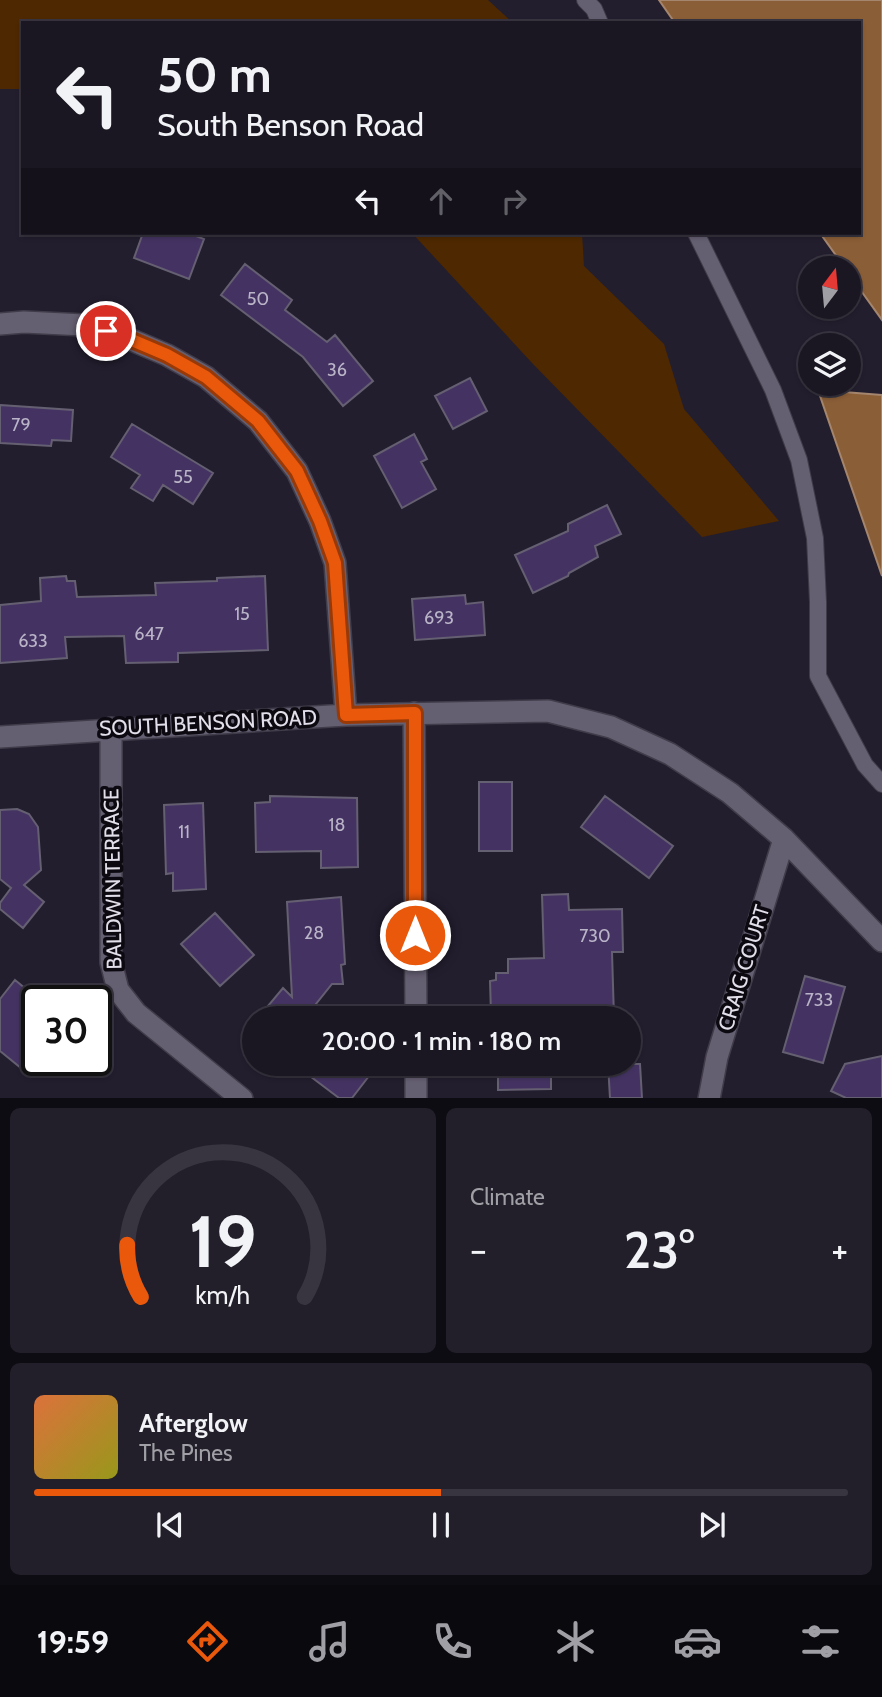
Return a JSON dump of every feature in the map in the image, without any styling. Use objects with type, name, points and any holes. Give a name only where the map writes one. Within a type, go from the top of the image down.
[{"type":"street","points":[[0,324],[24,322],[84,325],[127,338],[167,355],[206,377],[258,421],[297,471],[320,521],[335,563],[346,715]]},
{"type":"street","name":"SOUTH BENSON ROAD","points":[[0,737],[346,715],[548,711],[611,727],[670,754],[720,786],[783,839],[882,941]]},
{"type":"street","points":[[415,713],[416,1006]]},
{"type":"street","name":"BALDWIN TERRACE","points":[[111,729],[111,962],[118,990],[136,1013],[242,1098]]},
{"type":"street","name":"CRAIG COURT","points":[[709,1098],[717,1057],[783,839]]},
{"type":"street","points":[[416,1076],[416,1098]]},
{"type":"lane","points":[[585,0],[594,9],[599,21]]},
{"type":"lane","points":[[697,235],[773,390],[799,460],[815,538],[818,676],[864,765],[882,784]]},
{"type":"shaded area","points":[[0,0],[488,0],[511,21],[21,21],[21,89],[0,89]]},
{"type":"shaded area","points":[[659,0],[882,0],[882,320],[861,291],[861,256],[836,256],[821,235],[861,235],[861,21],[674,21]]},
{"type":"shaded area","points":[[414,235],[582,235],[584,266],[664,344],[684,409],[779,521],[702,537],[533,364]]},
{"type":"shaded area","points":[[882,395],[882,576],[820,396]]},
{"type":"building","points":[[142,235],[193,235],[204,239],[189,279],[134,258]]},
{"type":"building","points":[[245,264],[292,300],[285,310],[327,342],[335,335],[373,381],[343,406],[303,357],[221,295]]},
{"type":"building","points":[[470,378],[487,411],[453,429],[435,396]]},
{"type":"building","points":[[0,405],[73,410],[71,441],[52,440],[51,446],[0,443]]},
{"type":"building","points":[[132,424],[213,473],[193,504],[163,485],[153,501],[131,488],[140,475],[111,457]]},
{"type":"building","points":[[414,434],[427,459],[421,462],[436,489],[402,508],[374,456]]},
{"type":"building","points":[[607,505],[621,534],[595,546],[598,557],[533,593],[515,555],[568,531],[568,524]]},
{"type":"building","points":[[66,576],[67,581],[75,581],[77,597],[156,595],[155,583],[265,576],[268,650],[178,653],[178,662],[126,663],[124,636],[65,637],[67,658],[0,663],[0,605],[41,601],[40,578]]},
{"type":"building","points":[[465,595],[466,604],[483,602],[485,635],[415,640],[412,599]]},
{"type":"building","points":[[479,782],[512,782],[512,851],[479,851]]},
{"type":"building","points":[[270,796],[357,798],[358,867],[321,868],[321,851],[256,852],[255,803],[270,802]]},
{"type":"building","points":[[605,796],[673,846],[649,878],[581,827]]},
{"type":"building","points":[[203,803],[206,889],[173,891],[173,873],[166,874],[164,805]]},
{"type":"building","points":[[17,809],[29,814],[38,827],[41,870],[24,885],[44,902],[23,928],[0,909],[0,903],[11,888],[0,879],[0,810]]},
{"type":"building","points":[[568,894],[569,910],[622,909],[623,952],[612,952],[614,1006],[491,1006],[490,981],[496,980],[496,973],[508,973],[508,959],[544,958],[542,895]]},
{"type":"building","points":[[341,897],[345,964],[341,965],[343,984],[332,984],[314,1006],[268,1006],[283,988],[292,997],[287,902]]},
{"type":"building","points":[[215,913],[254,955],[220,986],[181,944]]},
{"type":"building","points":[[805,976],[845,987],[823,1063],[783,1052]]},
{"type":"building","points":[[15,980],[21,985],[21,1068],[0,1051],[0,999]]},
{"type":"building","points":[[882,1056],[882,1098],[846,1098],[831,1091],[845,1064]]},
{"type":"building","points":[[310,1076],[369,1076],[352,1098],[339,1098]]},
{"type":"building","points":[[498,1076],[551,1076],[551,1089],[498,1090]]},
{"type":"building","points":[[609,1076],[641,1076],[642,1098],[610,1098]]},
{"type":"route","points":[[106,331],[167,355],[206,377],[258,421],[297,471],[320,521],[335,563],[346,715],[415,713],[415,935]]}]
